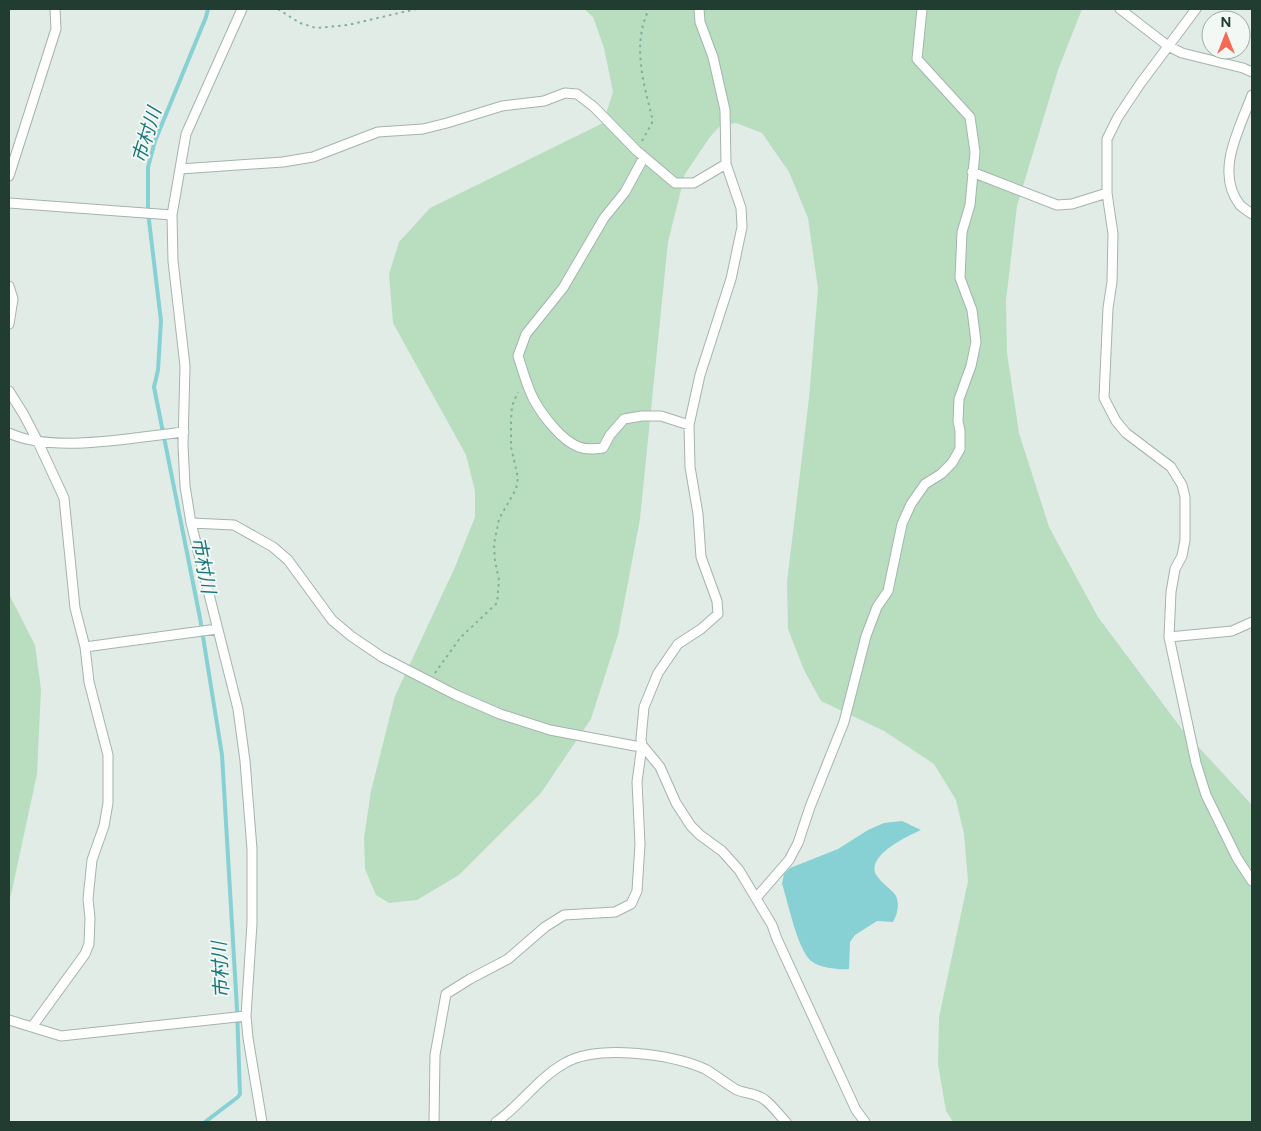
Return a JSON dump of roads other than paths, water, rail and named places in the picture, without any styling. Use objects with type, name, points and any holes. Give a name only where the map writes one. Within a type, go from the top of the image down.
[{"type":"street","points":[[9,176],[56,29],[55,9]]},
{"type":"street","points":[[242,9],[186,134],[172,215],[173,261],[185,366],[183,445],[185,486],[191,523],[238,708],[246,770],[252,849],[252,923],[246,1016],[262,1122]]},
{"type":"street","points":[[699,9],[700,22],[713,57],[725,110],[726,164],[741,208],[742,227],[731,279],[700,375],[689,425],[690,467],[698,514],[701,558],[717,601],[718,614],[701,629],[678,644],[658,673],[644,707],[640,739],[642,745],[660,767],[676,803],[691,826],[722,851],[739,870],[772,925],[856,1110],[865,1122]]},
{"type":"street","points":[[756,898],[789,860],[798,843],[810,807],[844,722],[866,636],[877,607],[888,591],[902,524],[911,504],[925,484],[941,474],[952,463],[960,448],[959,399],[971,366],[976,342],[972,310],[960,278],[962,232],[970,205],[974,152],[970,117],[917,60],[922,9]]},
{"type":"street","points":[[1120,9],[1168,46],[1182,53],[1243,68],[1252,72]]},
{"type":"street","points":[[1196,9],[1118,117],[1107,139],[1107,193],[1113,234],[1112,282],[1108,308],[1104,398],[1116,421],[1126,433],[1171,467],[1182,485],[1185,497],[1185,540],[1171,592],[1169,637],[1196,763],[1206,795],[1237,858],[1252,881]]},
{"type":"street","points":[[180,169],[283,162],[312,157],[378,132],[422,128],[447,123],[502,106],[544,100],[565,93],[577,94],[594,107],[641,154],[675,183],[694,183],[726,164]]},
{"type":"street","points":[[1252,95],[1229,154],[1229,184],[1240,205],[1252,214]]},
{"type":"street","points":[[641,154],[624,192],[604,218],[563,288],[526,334],[518,356],[534,400],[551,425],[570,442],[580,448],[603,448],[610,435],[624,419],[642,416],[661,416],[689,425]]},
{"type":"street","points":[[972,172],[1057,205],[1072,204],[1107,193]]},
{"type":"street","points":[[9,203],[172,215]]},
{"type":"street","points":[[9,286],[13,299],[9,324]]},
{"type":"street","points":[[9,391],[38,442],[64,498],[75,608],[85,647],[89,682],[108,755],[108,802],[104,826],[92,860],[88,899],[90,918],[89,944],[85,954],[32,1027]]},
{"type":"street","points":[[9,433],[38,442],[81,443],[184,432]]},
{"type":"street","points":[[191,523],[234,525],[272,546],[288,560],[332,620],[351,636],[382,657],[500,714],[550,730],[635,746],[642,745]]},
{"type":"street","points":[[1169,637],[1232,631],[1252,623]]},
{"type":"street","points":[[85,647],[217,629]]},
{"type":"street","points":[[434,1122],[436,1055],[446,994],[508,959],[545,927],[564,915],[615,912],[631,904],[637,891],[640,844],[637,782],[642,745]]},
{"type":"street","points":[[9,1020],[61,1036],[246,1016]]},
{"type":"street","points":[[496,1122],[544,1077],[566,1062],[593,1053],[636,1053],[673,1058],[706,1069],[734,1088],[742,1092],[756,1094],[765,1100],[786,1122]]},
{"type":"water","points":[[902,821],[921,830],[889,848],[877,861],[875,869],[879,879],[896,896],[898,910],[893,922],[877,921],[855,935],[850,942],[849,969],[831,968],[814,963],[808,958],[798,939],[782,884],[784,874],[790,868],[838,849],[868,830],[884,823]]},
{"type":"waterway","name":"市村川","points":[[205,1122],[240,1094],[237,1009],[222,755],[200,618],[154,387],[158,370],[161,321],[148,212],[148,167],[155,141],[208,9]]}]
